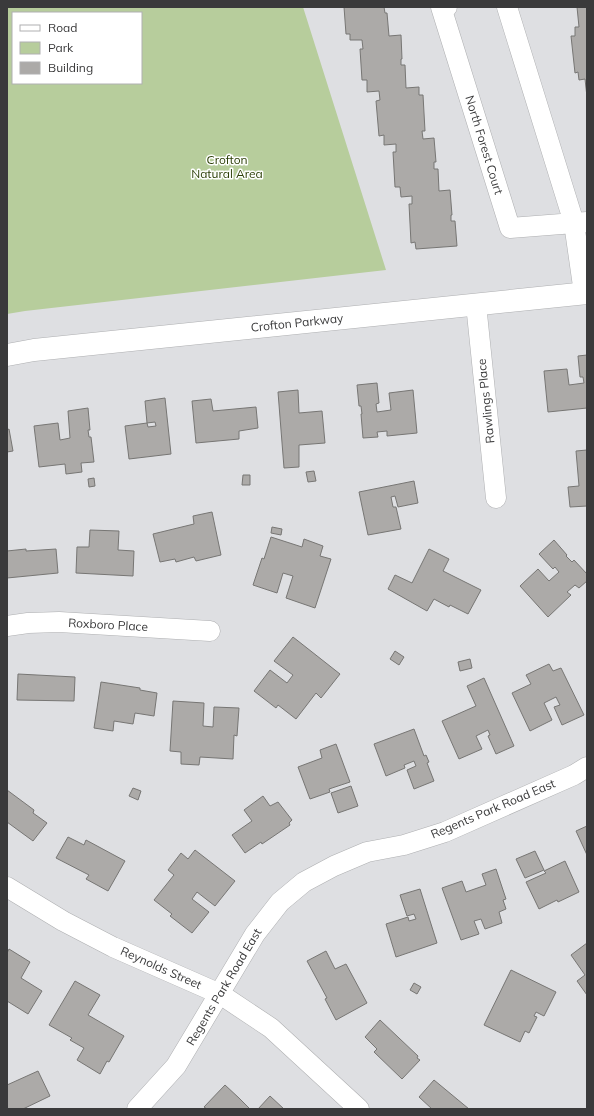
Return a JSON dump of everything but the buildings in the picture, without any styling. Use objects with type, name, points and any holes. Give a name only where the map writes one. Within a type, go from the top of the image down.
[{"type":"street","name":"North Forest Court","points":[[447,7],[441,8],[510,228],[580,222]]},
{"type":"street","points":[[507,7],[580,222],[585,293]]},
{"type":"street","name":"Crofton Parkway","points":[[7,354],[585,293]]},
{"type":"street","name":"Rawlings Place","points":[[476,304],[496,498]]},
{"type":"street","name":"Roxboro Place","points":[[7,626],[28,623],[59,622],[210,631]]},
{"type":"street","name":"Regents Park Road East","points":[[137,1109],[176,1066],[220,994],[254,934],[280,902],[304,882],[334,866],[367,852],[404,845],[445,832],[587,768]]},
{"type":"street","name":"Reynolds Street","points":[[7,887],[63,921],[113,947],[220,994],[271,1028],[359,1109]]},
{"type":"green space","name":"Crofton Natural Area","points":[[7,7],[303,7],[386,270],[7,314]]}]
